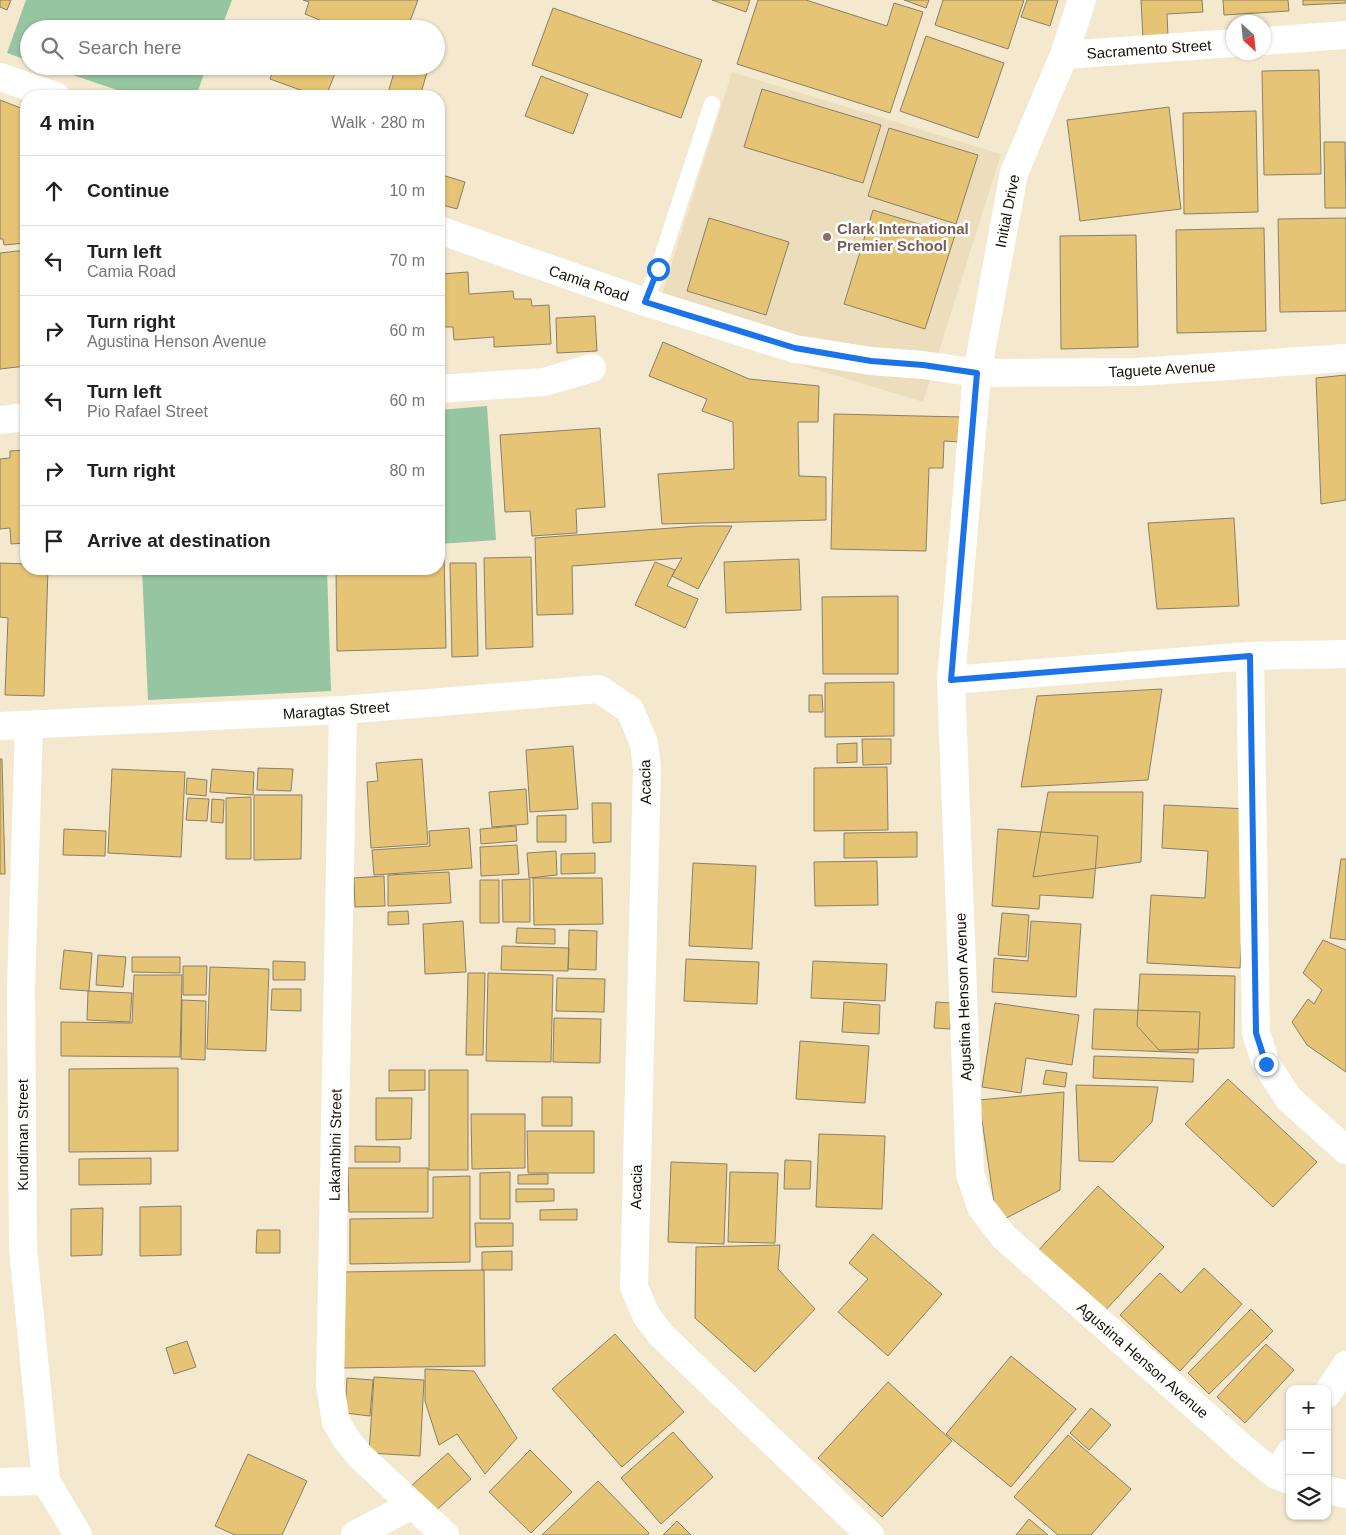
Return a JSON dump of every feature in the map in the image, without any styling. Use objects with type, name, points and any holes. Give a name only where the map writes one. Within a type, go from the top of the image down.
[{"type":"street","name":"Initial Drive","points":[[977,373],[1014,173],[1064,55],[1082,0]]},
{"type":"street","points":[[1271,40],[1346,35]]},
{"type":"street","name":"Sacramento Street","points":[[1064,55],[1226,44]]},
{"type":"street","points":[[0,76],[39,90]]},
{"type":"street","name":"Camia Road","points":[[445,232],[645,302],[795,348],[871,361],[923,365],[977,373]]},
{"type":"street","name":"Taguete Avenue","points":[[977,373],[1137,372],[1346,358]]},
{"type":"street","points":[[445,389],[544,382],[592,368]]},
{"type":"street","name":"Agustina Henson Avenue","points":[[977,373],[951,680],[970,1174],[981,1207],[1004,1237],[1246,1451],[1285,1469]]},
{"type":"street","points":[[0,420],[20,418]]},
{"type":"street","points":[[951,680],[1250,656],[1346,654]]},
{"type":"street","points":[[1250,656],[1256,1033],[1266,1064],[1289,1099],[1346,1150]]},
{"type":"street","name":"Maragtas Street","points":[[0,726],[343,710],[599,689],[630,710],[644,743]]},
{"type":"street","name":"Lakambini Street","points":[[343,710],[330,1385],[336,1422],[346,1439],[360,1456],[445,1535]]},
{"type":"street","name":"Kundiman Street","points":[[29,725],[10,990],[12,1248],[46,1481],[78,1535]]},
{"type":"street","name":"Acacia","points":[[644,743],[647,769],[634,1287],[646,1315],[661,1335],[870,1535]]},
{"type":"street","points":[[1331,1388],[1346,1365]]},
{"type":"street","points":[[0,1482],[46,1481]]},
{"type":"street","points":[[1331,1491],[1346,1494]]},
{"type":"street","points":[[355,1535],[412,1505]]},
{"type":"lane","points":[[645,302],[658,269],[712,104]]},
{"type":"shaded area","name":"Clark International Premier School","points":[[732,72],[1001,154],[923,402],[654,320]]},
{"type":"green space","points":[[26,0],[232,0],[224,20],[20,20],[20,58],[7,53]]},
{"type":"green space","points":[[73,75],[204,75],[198,90],[117,90]]},
{"type":"green space","points":[[487,406],[496,540],[445,544],[445,410]]},
{"type":"green space","points":[[142,575],[327,575],[331,691],[148,700]]},
{"type":"building","points":[[0,0],[11,0],[7,10],[0,7]]},
{"type":"building","points":[[303,0],[418,0],[410,20],[320,20],[305,14],[309,2]]},
{"type":"building","points":[[712,0],[750,0],[746,12]]},
{"type":"building","points":[[758,0],[806,0],[887,26],[894,3],[923,12],[890,113],[737,64]]},
{"type":"building","points":[[904,0],[929,0],[926,8]]},
{"type":"building","points":[[943,0],[1024,0],[1008,49],[935,25]]},
{"type":"building","points":[[1027,0],[1058,0],[1050,26],[1021,17]]},
{"type":"building","points":[[1141,0],[1202,0],[1203,12],[1167,14],[1168,37],[1143,39]]},
{"type":"building","points":[[1223,0],[1288,0],[1289,11],[1224,15]]},
{"type":"building","points":[[1303,0],[1346,0],[1346,3],[1303,5]]},
{"type":"building","points":[[553,8],[702,60],[681,118],[532,65]]},
{"type":"building","points":[[926,36],[1004,63],[978,138],[900,111]]},
{"type":"building","points":[[1319,70],[1321,174],[1264,175],[1262,71]]},
{"type":"building","points":[[272,75],[334,75],[328,90],[300,90],[270,79]]},
{"type":"building","points":[[393,75],[426,75],[422,90],[389,90]]},
{"type":"building","points":[[541,76],[588,94],[573,134],[525,116]]},
{"type":"building","points":[[762,89],[881,125],[863,183],[744,147]]},
{"type":"building","points":[[0,100],[20,108],[20,244],[4,245],[3,239],[0,239]]},
{"type":"building","points":[[1169,107],[1181,209],[1080,221],[1067,120]]},
{"type":"building","points":[[1256,111],[1258,212],[1184,214],[1183,113]]},
{"type":"building","points":[[889,128],[978,155],[956,224],[868,196]]},
{"type":"building","points":[[1324,142],[1345,142],[1346,208],[1325,208]]},
{"type":"building","points":[[445,176],[465,182],[457,209],[445,206]]},
{"type":"building","points":[[873,210],[955,235],[925,329],[844,304]]},
{"type":"building","points":[[709,218],[789,242],[766,315],[687,291]]},
{"type":"building","points":[[1346,218],[1346,311],[1280,312],[1278,219]]},
{"type":"building","points":[[1264,228],[1266,331],[1177,333],[1176,230]]},
{"type":"building","points":[[1136,235],[1138,347],[1061,349],[1060,236]]},
{"type":"building","points":[[20,251],[20,367],[0,369],[0,253]]},
{"type":"building","points":[[468,272],[469,294],[513,291],[514,299],[531,299],[532,306],[549,305],[551,344],[494,347],[494,337],[454,340],[453,327],[445,327],[445,274]]},
{"type":"building","points":[[595,316],[597,351],[557,353],[556,318]]},
{"type":"building","points":[[663,342],[749,379],[819,386],[818,422],[798,422],[799,476],[826,477],[826,520],[662,524],[658,474],[734,469],[733,422],[702,411],[707,399],[649,376]]},
{"type":"building","points":[[1346,375],[1346,500],[1321,504],[1316,378]]},
{"type":"building","points":[[834,414],[962,417],[961,442],[944,441],[943,468],[929,468],[926,551],[831,549]]},
{"type":"building","points":[[600,428],[605,507],[576,509],[577,533],[532,536],[530,511],[505,512],[500,435]]},
{"type":"building","points":[[20,450],[20,543],[11,544],[10,528],[0,529],[0,459],[10,458],[10,451]]},
{"type":"building","points":[[1234,518],[1239,606],[1157,609],[1148,523]]},
{"type":"building","points":[[699,526],[732,526],[698,589],[672,576],[682,558],[572,566],[573,614],[537,615],[535,538]]},
{"type":"building","points":[[531,557],[533,647],[486,649],[484,558]]},
{"type":"building","points":[[799,559],[801,610],[726,613],[724,562]]},
{"type":"building","points":[[655,562],[675,570],[667,586],[698,599],[685,628],[635,605]]},
{"type":"building","points":[[0,563],[20,564],[20,575],[48,575],[44,696],[5,695],[8,618],[0,617]]},
{"type":"building","points":[[450,563],[476,563],[478,656],[452,657]]},
{"type":"building","points":[[336,575],[444,575],[446,648],[337,651]]},
{"type":"building","points":[[898,596],[898,674],[823,674],[822,597]]},
{"type":"building","points":[[894,682],[894,736],[825,737],[825,683]]},
{"type":"building","points":[[1162,689],[1148,780],[1021,787],[1037,696]]},
{"type":"building","points":[[809,695],[822,695],[823,712],[809,712]]},
{"type":"building","points":[[862,739],[891,739],[891,764],[863,765]]},
{"type":"building","points":[[857,743],[857,762],[837,763],[837,744]]},
{"type":"building","points":[[573,746],[578,809],[530,812],[526,750]]},
{"type":"building","points":[[0,759],[2,759],[5,874],[0,874]]},
{"type":"building","points":[[422,759],[428,844],[371,848],[367,782],[378,781],[376,763]]},
{"type":"building","points":[[887,767],[888,830],[814,831],[814,768]]},
{"type":"building","points":[[258,768],[293,769],[291,791],[257,790]]},
{"type":"building","points":[[112,769],[185,772],[181,857],[108,853]]},
{"type":"building","points":[[212,769],[254,772],[253,795],[210,792]]},
{"type":"building","points":[[187,778],[207,780],[206,796],[186,794]]},
{"type":"building","points":[[526,789],[528,824],[492,827],[489,792]]},
{"type":"building","points":[[1048,792],[1143,792],[1141,862],[1033,877]]},
{"type":"building","points":[[254,795],[302,795],[301,859],[254,860]]},
{"type":"building","points":[[251,797],[251,859],[226,859],[226,798]]},
{"type":"building","points":[[188,798],[209,799],[207,821],[186,820]]},
{"type":"building","points":[[212,799],[224,800],[223,823],[211,822]]},
{"type":"building","points":[[592,803],[611,803],[611,842],[593,843]]},
{"type":"building","points":[[1164,805],[1249,809],[1240,968],[1147,963],[1151,895],[1205,898],[1208,851],[1162,848]]},
{"type":"building","points":[[566,815],[566,842],[537,842],[537,816]]},
{"type":"building","points":[[516,826],[517,841],[481,844],[480,829]]},
{"type":"building","points":[[469,828],[472,868],[374,875],[372,850],[430,846],[429,831]]},
{"type":"building","points":[[64,829],[106,831],[105,856],[63,855]]},
{"type":"building","points":[[998,829],[1098,836],[1093,898],[1040,895],[1039,909],[992,906]]},
{"type":"building","points":[[917,832],[917,857],[844,858],[844,833]]},
{"type":"building","points":[[517,845],[519,874],[481,876],[480,847]]},
{"type":"building","points":[[556,851],[557,875],[529,878],[527,853]]},
{"type":"building","points":[[595,853],[595,873],[561,874],[561,854]]},
{"type":"building","points":[[1341,859],[1346,859],[1346,940],[1330,938]]},
{"type":"building","points":[[877,861],[878,905],[815,906],[814,862]]},
{"type":"building","points":[[693,863],[756,866],[752,949],[689,946]]},
{"type":"building","points":[[449,872],[451,903],[388,906],[388,875]]},
{"type":"building","points":[[384,876],[385,906],[355,907],[354,878]]},
{"type":"building","points":[[533,878],[602,878],[603,924],[534,925]]},
{"type":"building","points":[[530,879],[530,922],[503,922],[502,880]]},
{"type":"building","points":[[480,880],[499,880],[499,923],[480,923]]},
{"type":"building","points":[[408,911],[409,924],[388,925],[388,912]]},
{"type":"building","points":[[1002,913],[1029,915],[1026,957],[998,955]]},
{"type":"building","points":[[463,921],[466,972],[425,974],[423,924]]},
{"type":"building","points":[[1031,921],[1081,924],[1076,997],[992,992],[994,958],[1028,961]]},
{"type":"building","points":[[517,928],[555,929],[555,944],[516,943]]},
{"type":"building","points":[[569,930],[597,931],[596,970],[568,969]]},
{"type":"building","points":[[1323,940],[1346,950],[1346,1072],[1307,1045],[1292,1022],[1308,999],[1314,1004],[1322,990],[1303,973]]},
{"type":"building","points":[[502,946],[569,948],[568,971],[501,970]]},
{"type":"building","points":[[64,950],[92,953],[89,991],[60,989]]},
{"type":"building","points":[[98,955],[126,957],[123,987],[96,985]]},
{"type":"building","points":[[132,957],[180,957],[180,973],[132,972]]},
{"type":"building","points":[[686,959],[759,962],[757,1004],[684,1001]]},
{"type":"building","points":[[273,961],[305,962],[305,980],[273,980]]},
{"type":"building","points":[[813,961],[887,964],[885,1001],[811,998]]},
{"type":"building","points":[[183,966],[207,966],[206,995],[183,995]]},
{"type":"building","points":[[210,967],[269,969],[266,1051],[207,1049]]},
{"type":"building","points":[[468,973],[485,973],[483,1055],[466,1055]]},
{"type":"building","points":[[488,973],[553,975],[551,1062],[486,1061]]},
{"type":"building","points":[[1140,974],[1235,976],[1234,1048],[1159,1050],[1137,1026]]},
{"type":"building","points":[[134,975],[182,975],[180,1057],[61,1056],[61,1022],[132,1023]]},
{"type":"building","points":[[557,978],[605,979],[604,1012],[556,1011]]},
{"type":"building","points":[[272,989],[301,989],[301,1011],[271,1010]]},
{"type":"building","points":[[88,991],[132,993],[130,1022],[87,1020]]},
{"type":"building","points":[[182,1000],[206,1001],[205,1060],[181,1059]]},
{"type":"building","points":[[844,1002],[880,1005],[879,1034],[842,1032]]},
{"type":"building","points":[[936,1002],[952,1003],[950,1029],[934,1028]]},
{"type":"building","points":[[995,1003],[1079,1015],[1072,1065],[1026,1058],[1021,1093],[982,1087]]},
{"type":"building","points":[[1094,1009],[1200,1012],[1198,1053],[1092,1049]]},
{"type":"building","points":[[554,1018],[601,1019],[600,1063],[553,1062]]},
{"type":"building","points":[[800,1041],[869,1046],[865,1103],[796,1099]]},
{"type":"building","points":[[1094,1056],[1194,1059],[1193,1082],[1093,1078]]},
{"type":"building","points":[[178,1068],[178,1151],[69,1152],[69,1069]]},
{"type":"building","points":[[389,1070],[425,1070],[425,1090],[389,1091]]},
{"type":"building","points":[[429,1070],[468,1070],[468,1170],[429,1170]]},
{"type":"building","points":[[1046,1070],[1067,1073],[1065,1087],[1043,1084]]},
{"type":"building","points":[[1228,1079],[1317,1162],[1273,1207],[1185,1124]]},
{"type":"building","points":[[1076,1085],[1158,1087],[1152,1122],[1113,1162],[1079,1161]]},
{"type":"building","points":[[1064,1092],[1060,1190],[997,1223],[979,1100]]},
{"type":"building","points":[[542,1097],[572,1097],[572,1126],[542,1126]]},
{"type":"building","points":[[376,1098],[412,1098],[411,1139],[376,1140]]},
{"type":"building","points":[[471,1114],[525,1114],[525,1168],[472,1169]]},
{"type":"building","points":[[527,1131],[594,1131],[594,1173],[528,1173]]},
{"type":"building","points":[[819,1134],[885,1136],[882,1209],[816,1207]]},
{"type":"building","points":[[355,1146],[400,1147],[400,1162],[355,1162]]},
{"type":"building","points":[[151,1158],[151,1184],[79,1185],[79,1159]]},
{"type":"building","points":[[785,1160],[811,1161],[810,1189],[784,1189]]},
{"type":"building","points":[[671,1162],[727,1164],[724,1244],[668,1242]]},
{"type":"building","points":[[348,1168],[428,1168],[428,1212],[349,1212]]},
{"type":"building","points":[[510,1172],[510,1219],[480,1219],[480,1173]]},
{"type":"building","points":[[730,1172],[778,1173],[775,1243],[728,1242]]},
{"type":"building","points":[[548,1174],[548,1184],[518,1184],[518,1175]]},
{"type":"building","points":[[470,1176],[470,1262],[350,1264],[350,1219],[433,1218],[433,1177]]},
{"type":"building","points":[[1098,1186],[1164,1247],[1102,1314],[1036,1253]]},
{"type":"building","points":[[516,1189],[554,1189],[554,1201],[516,1202]]},
{"type":"building","points":[[181,1206],[181,1255],[140,1256],[140,1207]]},
{"type":"building","points":[[103,1208],[102,1255],[71,1256],[71,1209]]},
{"type":"building","points":[[577,1209],[577,1220],[540,1220],[540,1210]]},
{"type":"building","points":[[475,1223],[513,1223],[513,1246],[476,1247]]},
{"type":"building","points":[[257,1230],[280,1230],[280,1253],[256,1253]]},
{"type":"building","points":[[873,1234],[942,1294],[888,1356],[838,1312],[868,1279],[849,1263]]},
{"type":"building","points":[[780,1245],[778,1269],[815,1309],[755,1372],[695,1318],[696,1247]]},
{"type":"building","points":[[512,1251],[512,1270],[482,1270],[482,1252]]},
{"type":"building","points":[[1204,1268],[1242,1304],[1180,1371],[1120,1315],[1160,1273],[1181,1293]]},
{"type":"building","points":[[484,1270],[485,1366],[342,1368],[341,1272]]},
{"type":"building","points":[[1251,1309],[1273,1331],[1209,1394],[1188,1373]]},
{"type":"building","points":[[615,1334],[684,1412],[622,1467],[552,1389]]},
{"type":"building","points":[[187,1341],[196,1367],[174,1374],[166,1348]]},
{"type":"building","points":[[1266,1344],[1294,1370],[1245,1423],[1217,1397]]},
{"type":"building","points":[[1011,1356],[1076,1409],[1011,1487],[946,1434]]},
{"type":"building","points":[[425,1369],[474,1371],[517,1438],[485,1474],[457,1434],[439,1445],[425,1401]]},
{"type":"building","points":[[374,1377],[424,1380],[420,1456],[369,1453]]},
{"type":"building","points":[[347,1378],[373,1380],[370,1416],[345,1413]]},
{"type":"building","points":[[888,1382],[952,1441],[882,1517],[818,1458]]},
{"type":"building","points":[[1091,1408],[1111,1425],[1089,1450],[1070,1433]]},
{"type":"building","points":[[673,1432],[713,1477],[661,1524],[621,1478]]},
{"type":"building","points":[[1068,1435],[1131,1489],[1091,1535],[1058,1535],[1014,1497]]},
{"type":"building","points":[[530,1450],[572,1492],[531,1533],[489,1492]]},
{"type":"building","points":[[448,1453],[471,1479],[433,1513],[410,1487]]},
{"type":"building","points":[[248,1454],[307,1481],[282,1535],[235,1535],[215,1526]]},
{"type":"building","points":[[598,1481],[649,1533],[648,1535],[542,1535]]},
{"type":"building","points":[[1029,1519],[1048,1535],[1016,1535]]},
{"type":"building","points":[[677,1521],[691,1535],[663,1535]]},
{"type":"place","name":"Clark International Premier School","points":[[827,237]]},
{"type":"route","points":[[658,269],[645,302],[795,348],[871,361],[923,365],[977,373],[951,680],[1250,656],[1256,1033],[1266,1064]]}]
